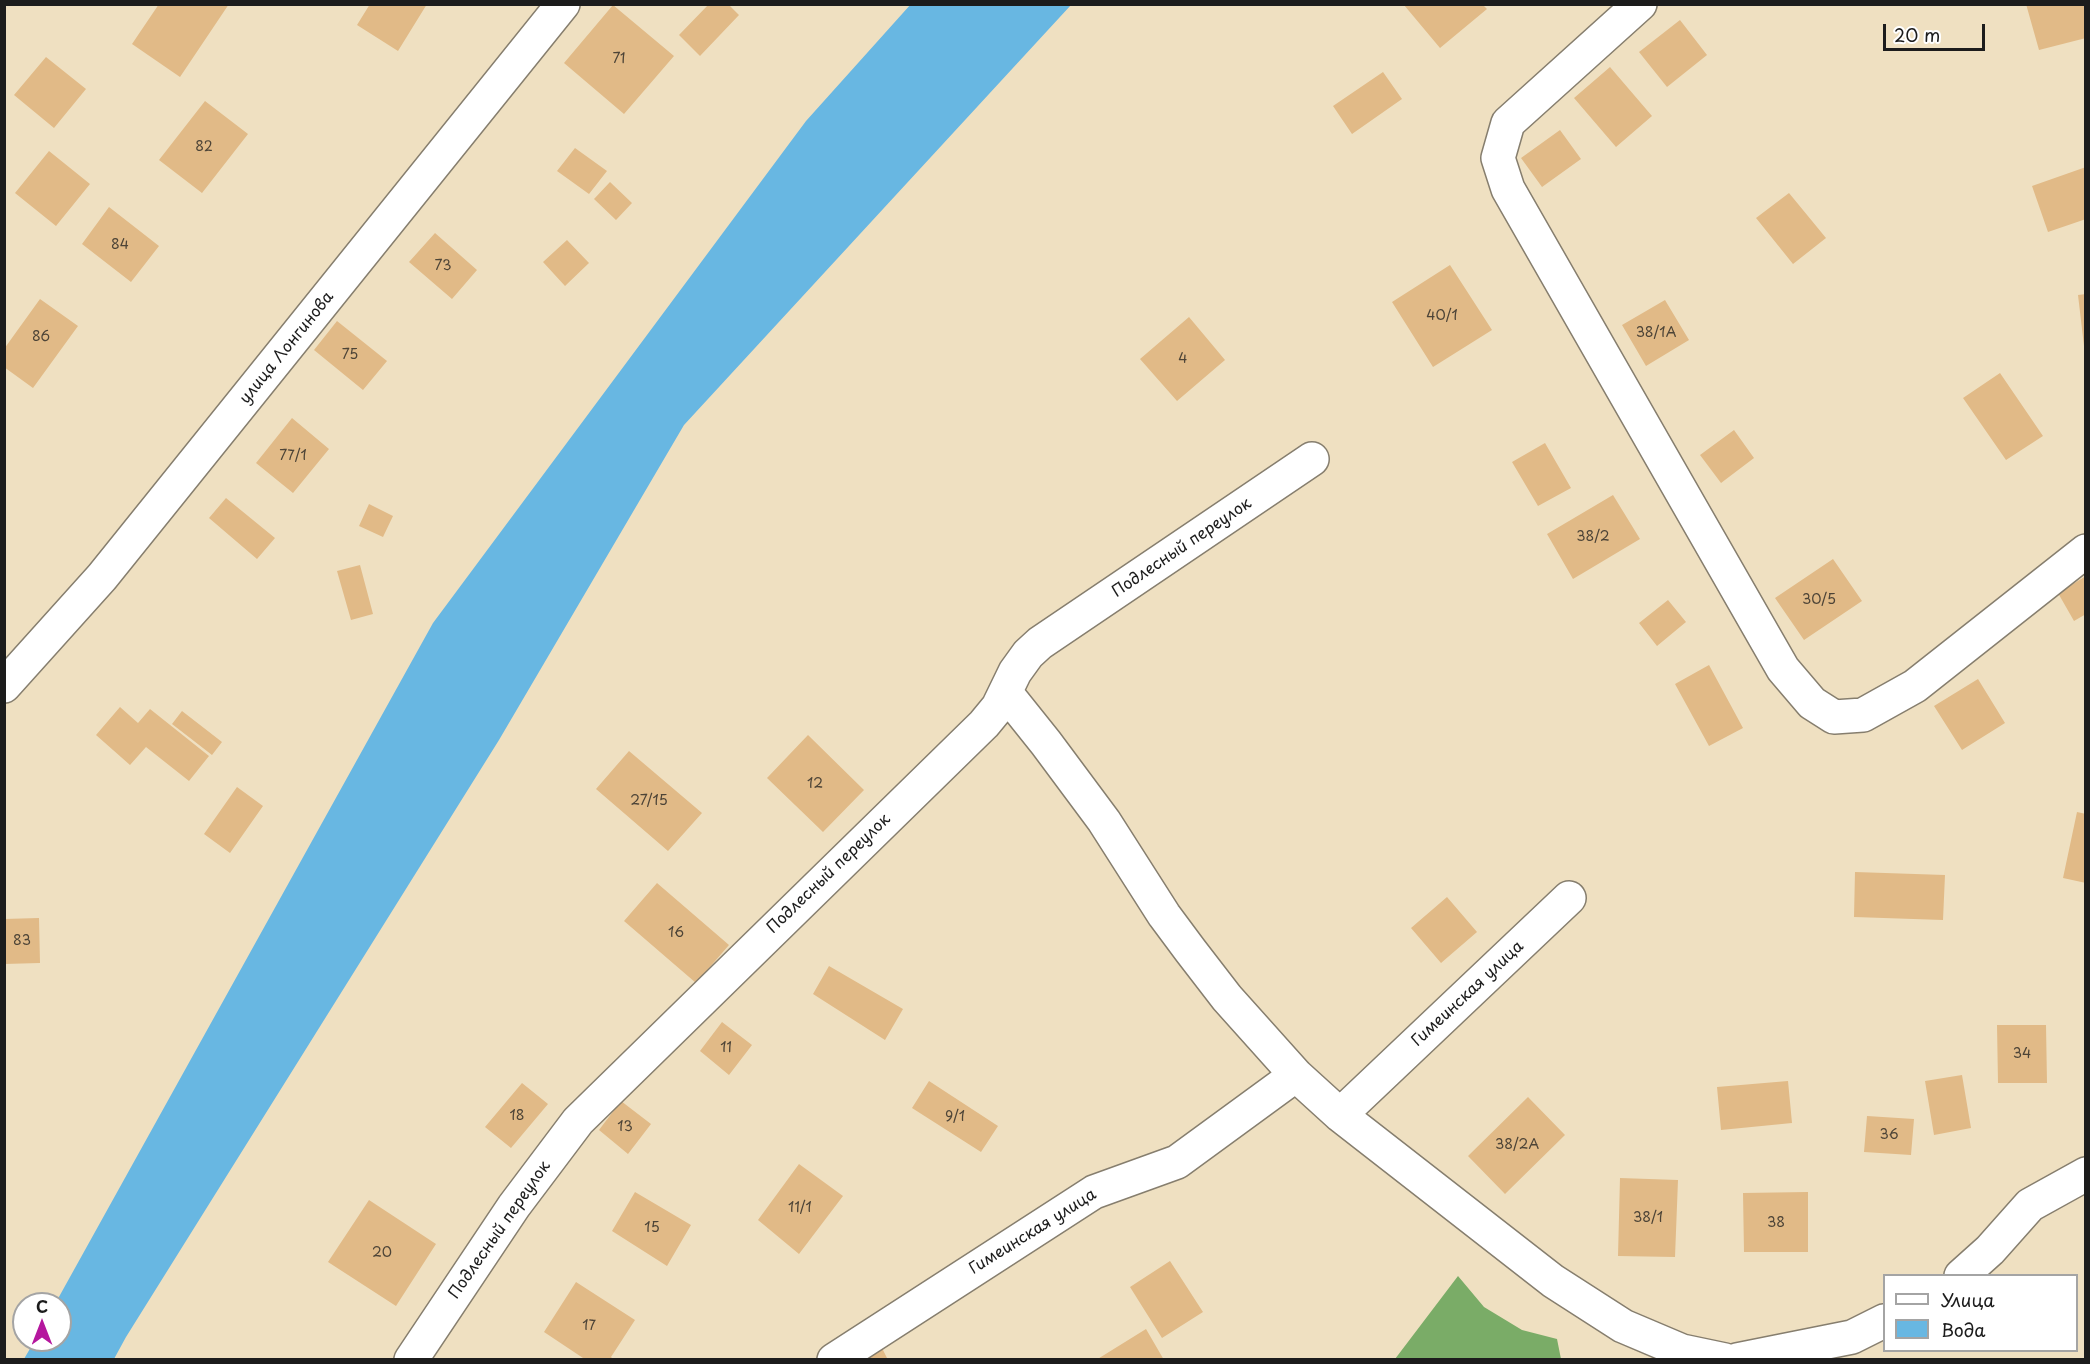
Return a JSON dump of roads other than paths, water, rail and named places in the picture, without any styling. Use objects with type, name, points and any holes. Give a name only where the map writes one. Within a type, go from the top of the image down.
[{"type":"street","name":"улица Лонгинова","points":[[4,686],[102,577],[563,4]]},
{"type":"street","points":[[1640,4],[1508,123],[1498,158],[1508,189],[1783,669],[1812,703],[1834,717],[1863,715],[1915,686],[2085,551]]},
{"type":"street","name":"Подлесный переулок","points":[[411,1359],[514,1206],[578,1121],[647,1051],[984,724],[998,707],[1021,664],[1040,643],[1312,459]]},
{"type":"street","points":[[1006,693],[1104,821],[1164,915],[1190,950],[1227,998],[1296,1075],[1340,1115],[1553,1281],[1623,1326],[1682,1350],[1725,1359]]},
{"type":"street","name":"Гимеинская улица","points":[[1340,1115],[1569,898]]},
{"type":"street","name":"Гимеинская улица","points":[[834,1359],[1094,1192],[1177,1162],[1296,1075]]},
{"type":"street","points":[[1962,1274],[1990,1250],[2030,1205],[2085,1174]]},
{"type":"street","points":[[1737,1359],[1852,1337],[1883,1322]]},
{"type":"water","points":[[911,4],[1071,5],[684,425],[499,740],[114,1359],[24,1359],[28,1352],[72,1352],[72,1292],[62,1292],[433,623],[806,121]]}]
